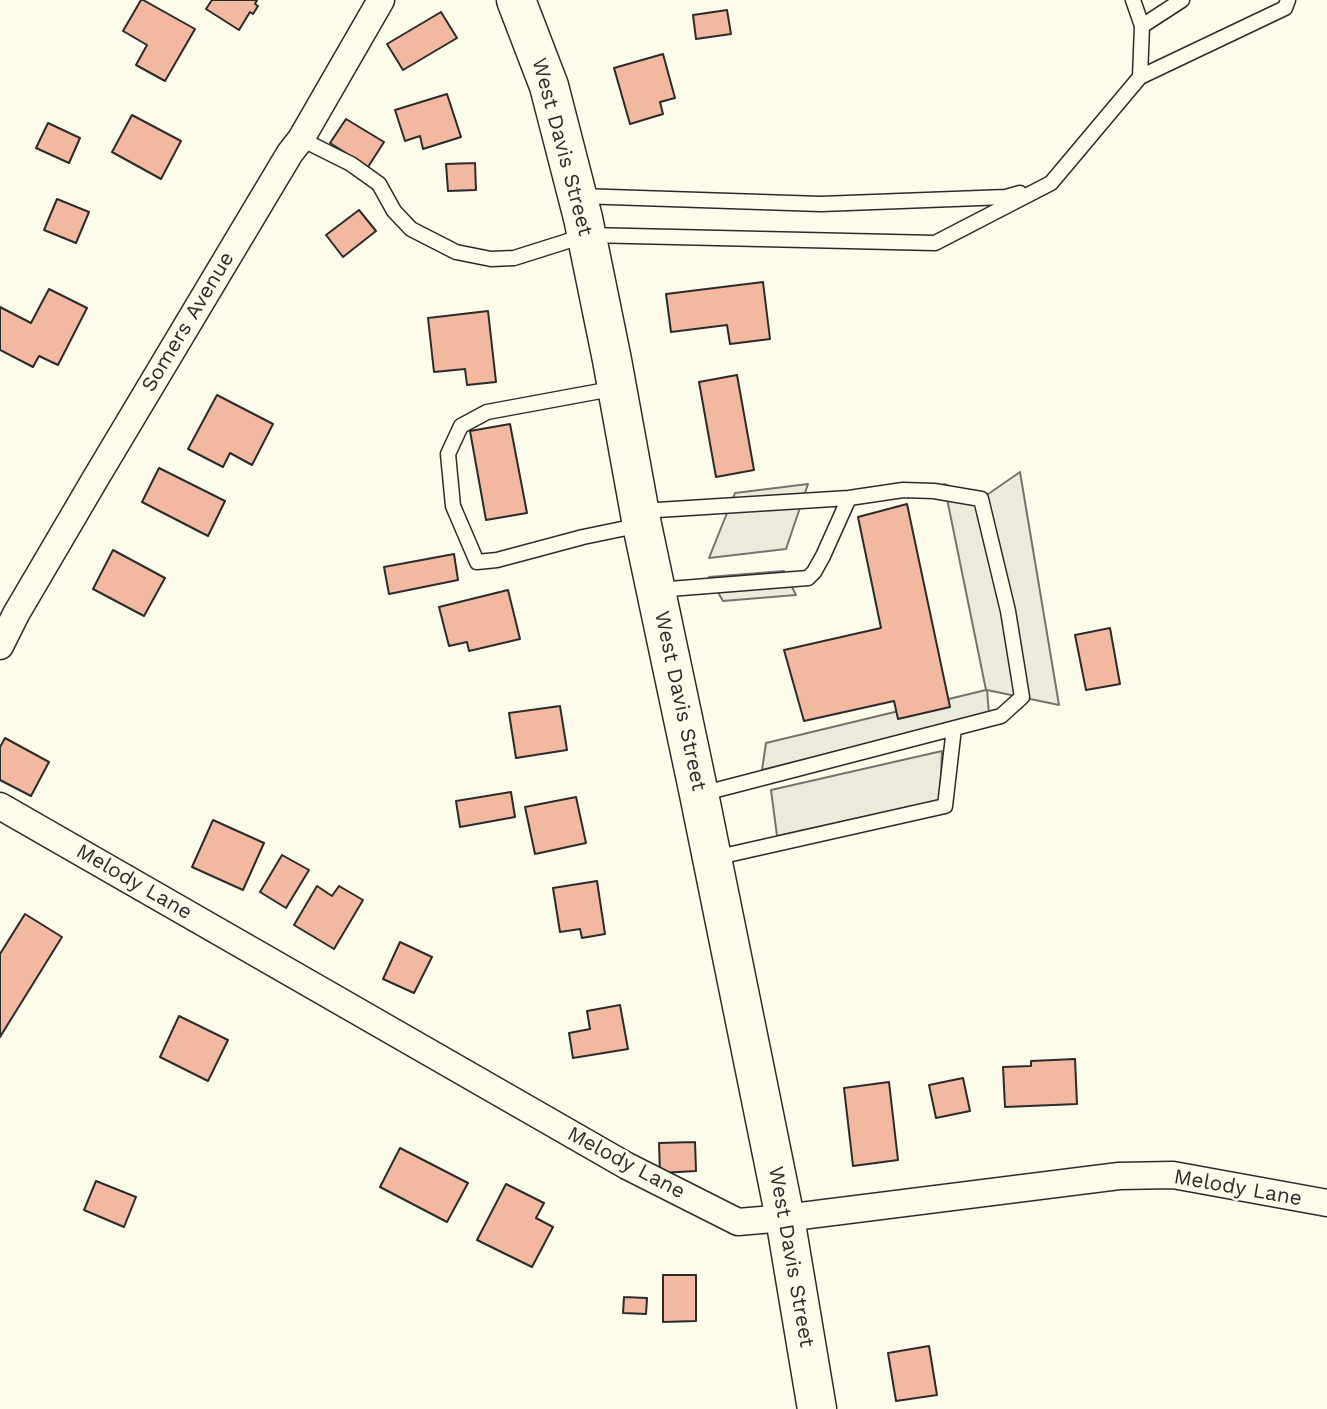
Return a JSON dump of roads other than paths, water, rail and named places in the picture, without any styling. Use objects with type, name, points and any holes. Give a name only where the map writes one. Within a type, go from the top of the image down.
[{"type":"street","name":"Somers Avenue","points":[[0,646],[16,614],[157,374],[301,139],[381,0]]},
{"type":"street","name":"West Davis Street","points":[[516,0],[549,86],[578,196],[641,518],[785,1218],[817,1409]]},
{"type":"street","name":"Melody Lane","points":[[0,806],[627,1166],[738,1222],[1119,1175],[1173,1175],[1327,1203]]},
{"type":"lane","points":[[1133,0],[1142,26],[1140,77]]},
{"type":"lane","points":[[1142,26],[1182,0]]},
{"type":"lane","points":[[301,139],[351,163],[379,184],[394,211],[411,229],[456,252],[491,259],[514,258],[586,235],[935,243],[1051,183],[1140,77],[1285,8],[1288,0]]},
{"type":"lane","points":[[578,196],[821,204],[1006,197],[1051,183]]},
{"type":"lane","points":[[617,388],[488,412],[461,426],[448,454],[453,506],[477,562],[497,560],[583,537],[641,518],[849,498],[903,490],[934,491],[981,499],[1008,611],[1022,697],[1001,716],[699,794]]},
{"type":"lane","points":[[656,590],[807,578],[814,572],[823,556],[849,498]]},
{"type":"lane","points":[[712,859],[945,806],[954,728]]}]
